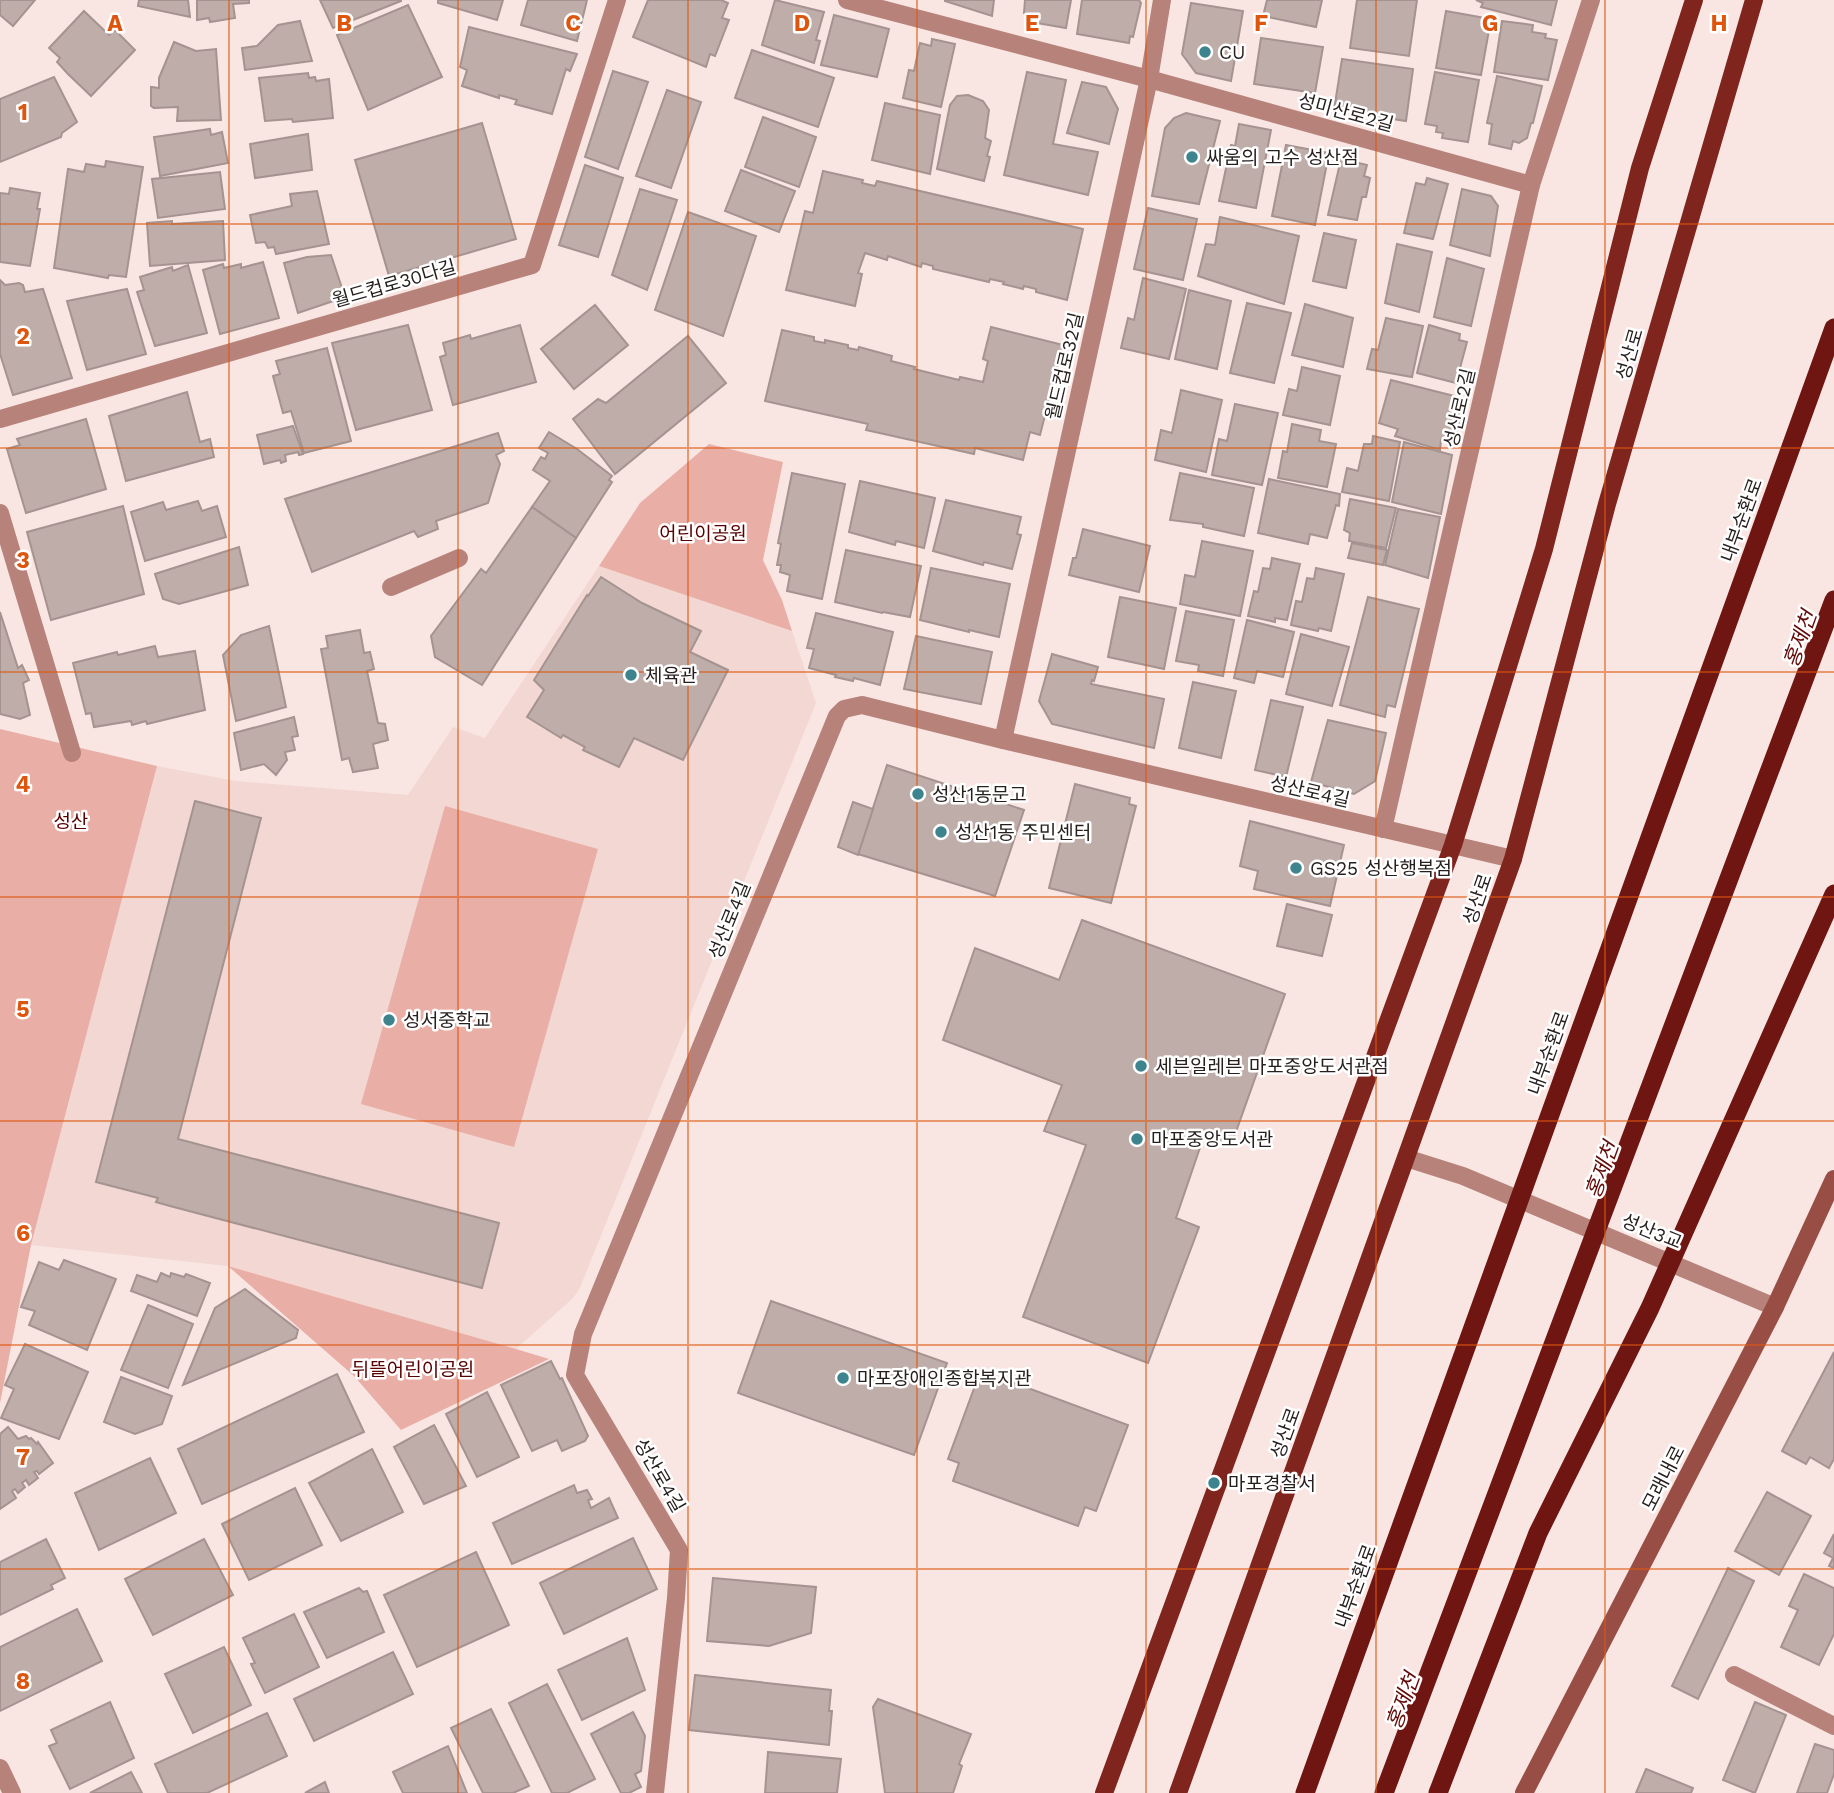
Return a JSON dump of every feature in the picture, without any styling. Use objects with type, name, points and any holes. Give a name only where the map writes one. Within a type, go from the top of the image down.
[{"type":"highway","name":"내부순환로","points":[[1305,1793],[1834,328]]},
{"type":"highway","points":[[1384,1793],[1834,600]]},
{"type":"highway","points":[[1438,1793],[1538,1533],[1650,1308],[1834,894]]},
{"type":"main road","points":[[1104,1793],[1453,845],[1544,549],[1640,168],[1694,0]]},
{"type":"main road","name":"성산로","points":[[1178,1793],[1513,859],[1607,504],[1754,0]]},
{"type":"main road","name":"모래내로","points":[[1524,1793],[1775,1307],[1834,1179]]},
{"type":"street","name":"월드컵로30다길","points":[[0,419],[532,265],[617,0]]},
{"type":"street","name":"월드컵로32길","points":[[1003,740],[1149,79],[1162,0]]},
{"type":"street","name":"성산로2길","points":[[1383,829],[1531,184],[1591,0]]},
{"type":"street","name":"성미산로2길","points":[[855,1],[1531,184]]},
{"type":"street","points":[[0,513],[72,752]]},
{"type":"street","points":[[391,587],[459,558]]},
{"type":"street","name":"성산로4길","points":[[655,1793],[679,1550],[575,1375],[583,1334],[837,716],[844,709],[862,705],[1513,859]]},
{"type":"street","name":"성산3교","points":[[1406,1158],[1463,1176],[1775,1307]]},
{"type":"street","points":[[1734,1675],[1834,1726]]},
{"type":"street","points":[[0,1768],[12,1793]]},
{"type":"shaded area","name":"성서중학교","points":[[599,566],[792,631],[816,703],[579,1290],[573,1298],[516,1349],[228,1266],[31,1245],[157,766],[235,781],[408,795],[453,727],[485,738]]},
{"type":"green space","name":"어린이공원","points":[[709,444],[783,462],[763,560],[782,600],[792,631],[599,566],[640,503]]},
{"type":"green space","name":"성산","points":[[0,729],[157,766],[31,1245],[0,1403]]},
{"type":"green space","points":[[445,806],[598,849],[514,1147],[361,1104]]},
{"type":"green space","name":"뒤뜰어린이공원","points":[[228,1266],[549,1359],[401,1430],[354,1376]]},
{"type":"pier","points":[[1834,315],[1834,635],[1512,1521],[1525,1527],[1427,1793],[1281,1793],[1513,1181],[1831,317]]},
{"type":"building","points":[[0,0],[35,0],[13,26],[0,15]]},
{"type":"building","points":[[139,0],[188,0],[190,17],[138,6]]},
{"type":"building","points":[[197,0],[249,0],[249,3],[233,4],[235,18],[210,22],[209,18],[197,20]]},
{"type":"building","points":[[320,0],[401,0],[401,1],[333,28]]},
{"type":"building","points":[[438,0],[503,0],[497,20],[438,3]]},
{"type":"building","points":[[528,0],[587,0],[577,41],[521,25]]},
{"type":"building","points":[[648,0],[721,0],[728,3],[722,18],[729,20],[715,56],[710,54],[706,67],[633,37]]},
{"type":"building","points":[[775,0],[824,12],[816,40],[820,41],[814,63],[762,45]]},
{"type":"building","points":[[994,0],[992,16],[945,1]]},
{"type":"building","points":[[1025,0],[1071,0],[1066,28],[1031,22],[1032,14],[1024,13]]},
{"type":"building","points":[[1082,0],[1139,0],[1141,3],[1133,37],[1130,36],[1129,43],[1077,34]]},
{"type":"building","points":[[1267,0],[1322,0],[1316,27],[1263,16]]},
{"type":"building","points":[[1357,0],[1417,0],[1409,56],[1350,48]]},
{"type":"building","points":[[1476,0],[1557,0],[1551,25],[1481,7],[1483,3]]},
{"type":"building","points":[[1191,3],[1243,11],[1231,81],[1196,73],[1182,54]]},
{"type":"building","points":[[408,5],[442,77],[368,110],[337,35]]},
{"type":"building","points":[[84,11],[109,35],[115,30],[135,50],[91,96],[57,62],[60,58],[49,48]]},
{"type":"building","points":[[1446,11],[1491,19],[1481,75],[1436,68]]},
{"type":"building","points":[[834,15],[889,29],[877,77],[821,65]]},
{"type":"building","points":[[300,21],[312,61],[245,70],[242,48],[257,46],[278,25]]},
{"type":"building","points":[[1502,21],[1533,25],[1532,32],[1546,34],[1545,38],[1557,40],[1548,80],[1494,72]]},
{"type":"building","points":[[469,27],[577,54],[570,71],[566,69],[552,114],[515,104],[517,100],[499,95],[499,98],[462,86],[467,70],[460,67]]},
{"type":"building","points":[[1261,38],[1323,47],[1315,93],[1254,84]]},
{"type":"building","points":[[932,39],[955,44],[941,107],[903,98],[909,70],[914,71],[920,43],[931,46]]},
{"type":"building","points":[[174,42],[196,51],[216,49],[221,120],[177,121],[178,107],[151,106],[151,87],[159,88],[159,78]]},
{"type":"building","points":[[752,50],[834,78],[818,127],[735,98]]},
{"type":"building","points":[[1342,59],[1413,69],[1406,121],[1334,110]]},
{"type":"building","points":[[613,71],[648,82],[618,169],[585,157]]},
{"type":"building","points":[[1027,72],[1066,80],[1053,144],[1098,152],[1088,195],[1004,175]]},
{"type":"building","points":[[1435,72],[1479,80],[1468,142],[1442,138],[1443,133],[1436,132],[1437,126],[1425,124]]},
{"type":"building","points":[[308,73],[309,78],[315,77],[316,81],[329,79],[333,118],[293,122],[292,119],[265,121],[259,78]]},
{"type":"building","points":[[1497,76],[1542,86],[1527,138],[1519,143],[1513,141],[1511,149],[1489,144],[1492,124],[1487,123]]},
{"type":"building","points":[[54,77],[77,122],[62,133],[61,137],[0,162],[0,99]]},
{"type":"building","points":[[1082,82],[1106,87],[1118,109],[1109,144],[1067,133]]},
{"type":"building","points":[[667,90],[701,102],[671,188],[636,176]]},
{"type":"building","points":[[968,95],[983,101],[989,110],[985,138],[991,141],[987,156],[990,157],[984,181],[937,169],[950,105],[957,96]]},
{"type":"building","points":[[885,103],[940,115],[930,174],[872,160]]},
{"type":"building","points":[[1186,113],[1220,121],[1199,204],[1152,196],[1165,128],[1174,118]]},
{"type":"building","points":[[763,117],[816,137],[799,187],[745,167]]},
{"type":"building","points":[[482,123],[516,239],[389,276],[355,160]]},
{"type":"building","points":[[1239,124],[1271,130],[1256,208],[1219,201],[1231,145],[1235,146]]},
{"type":"building","points":[[210,129],[211,135],[222,132],[228,163],[160,176],[154,137]]},
{"type":"building","points":[[308,134],[312,170],[255,178],[250,144]]},
{"type":"building","points":[[1286,145],[1329,153],[1315,225],[1272,216]]},
{"type":"building","points":[[1341,159],[1367,165],[1364,176],[1370,178],[1357,220],[1328,215]]},
{"type":"building","points":[[106,161],[143,167],[126,277],[109,275],[108,278],[54,268],[68,169],[84,172],[86,164],[105,167]]},
{"type":"building","points":[[585,165],[623,178],[598,257],[559,245]]},
{"type":"building","points":[[741,170],[795,191],[779,232],[725,211]]},
{"type":"building","points":[[823,171],[863,180],[862,183],[875,186],[877,181],[1083,229],[1067,300],[1024,286],[1023,289],[990,279],[989,282],[933,269],[933,266],[922,263],[921,267],[888,256],[887,260],[865,253],[858,273],[862,274],[855,306],[786,290],[805,211],[813,213]]},
{"type":"building","points":[[220,172],[225,209],[158,218],[152,179]]},
{"type":"building","points":[[1427,178],[1448,184],[1433,239],[1404,233],[1416,183],[1425,185]]},
{"type":"building","points":[[10,188],[40,193],[37,209],[40,209],[30,266],[0,262],[0,193],[9,194]]},
{"type":"building","points":[[640,189],[677,200],[647,290],[612,275]]},
{"type":"building","points":[[1462,189],[1491,196],[1498,206],[1490,256],[1450,245]]},
{"type":"building","points":[[317,191],[329,244],[276,254],[274,247],[268,248],[265,242],[256,243],[250,215],[292,206],[290,194]]},
{"type":"building","points":[[1148,208],[1197,219],[1183,280],[1134,269]]},
{"type":"building","points":[[688,212],[756,236],[723,336],[655,310]]},
{"type":"building","points":[[1220,217],[1299,236],[1284,304],[1198,276],[1206,244],[1215,245]]},
{"type":"building","points":[[172,221],[172,224],[223,221],[225,260],[150,266],[147,223]]},
{"type":"building","points":[[1324,233],[1356,240],[1346,288],[1313,281]]},
{"type":"building","points":[[1397,244],[1432,252],[1419,312],[1385,303]]},
{"type":"building","points":[[331,255],[345,297],[298,313],[284,263]]},
{"type":"building","points":[[1447,258],[1484,269],[1471,326],[1434,317]]},
{"type":"building","points":[[263,262],[279,318],[220,334],[203,270],[223,264],[224,268],[241,264],[241,268]]},
{"type":"building","points":[[188,265],[207,333],[155,346],[137,292],[144,290],[140,277],[172,267],[173,271]]},
{"type":"building","points":[[1143,278],[1186,289],[1169,359],[1121,348],[1128,318],[1134,320]]},
{"type":"building","points":[[0,280],[5,285],[19,283],[23,285],[25,292],[43,289],[72,378],[13,395],[0,354]]},
{"type":"building","points":[[127,289],[146,354],[87,370],[67,301]]},
{"type":"building","points":[[1189,290],[1231,301],[1217,369],[1175,359]]},
{"type":"building","points":[[1247,303],[1291,313],[1274,383],[1230,373]]},
{"type":"building","points":[[1305,304],[1353,318],[1343,367],[1292,355]]},
{"type":"building","points":[[595,305],[628,345],[574,389],[541,349]]},
{"type":"building","points":[[1386,318],[1423,326],[1412,377],[1367,369],[1372,349],[1378,350]]},
{"type":"building","points":[[408,325],[432,410],[356,430],[332,343]]},
{"type":"building","points":[[520,325],[536,382],[453,405],[440,357],[446,355],[443,343],[470,335],[471,339]]},
{"type":"building","points":[[1429,325],[1460,334],[1459,340],[1467,342],[1456,383],[1417,373]]},
{"type":"building","points":[[991,327],[1063,345],[1040,435],[1030,432],[1023,460],[975,448],[974,454],[866,430],[868,424],[765,401],[782,330],[814,337],[814,341],[825,343],[825,340],[848,345],[848,348],[858,350],[859,347],[892,356],[891,361],[915,367],[914,369],[959,380],[960,377],[983,382],[988,361],[983,359]]},
{"type":"building","points":[[688,336],[726,383],[615,474],[573,419],[598,399],[606,403]]},
{"type":"building","points":[[327,348],[351,441],[304,453],[291,411],[283,413],[273,376],[280,374],[276,361]]},
{"type":"building","points":[[1302,367],[1340,376],[1330,425],[1283,415],[1289,389],[1297,391]]},
{"type":"building","points":[[1391,380],[1466,399],[1454,441],[1441,440],[1440,450],[1395,436],[1398,429],[1379,423]]},
{"type":"building","points":[[1181,390],[1222,400],[1206,472],[1155,460],[1161,430],[1172,433]]},
{"type":"building","points":[[187,392],[200,442],[210,439],[214,457],[126,481],[109,416]]},
{"type":"building","points":[[1235,404],[1278,413],[1262,485],[1212,475],[1219,439],[1227,441]]},
{"type":"building","points":[[86,419],[106,489],[26,513],[7,449],[20,445],[17,439]]},
{"type":"building","points":[[1292,424],[1321,430],[1319,441],[1336,444],[1327,487],[1278,478],[1283,451],[1287,452]]},
{"type":"building","points":[[293,426],[303,454],[299,455],[298,452],[285,455],[286,461],[264,464],[257,435]]},
{"type":"building","points":[[549,432],[612,476],[609,480],[612,482],[576,538],[532,507],[550,481],[533,470],[541,457],[545,459],[548,453],[539,448]]},
{"type":"building","points":[[498,433],[504,451],[496,455],[500,464],[488,503],[436,521],[438,529],[418,537],[414,531],[312,572],[285,499]]},
{"type":"building","points":[[1373,436],[1400,442],[1389,501],[1342,492],[1347,468],[1358,471],[1364,444],[1372,444]]},
{"type":"building","points":[[1404,442],[1452,455],[1441,514],[1392,502]]},
{"type":"building","points":[[792,473],[845,484],[822,599],[787,591],[790,575],[780,572],[781,565],[777,565],[781,544],[778,543]]},
{"type":"building","points":[[1180,473],[1254,488],[1244,536],[1203,527],[1203,524],[1170,520]]},
{"type":"building","points":[[1269,479],[1340,494],[1339,506],[1336,505],[1327,538],[1310,534],[1308,544],[1258,533]]},
{"type":"building","points":[[860,481],[935,498],[924,548],[896,541],[895,545],[849,532]]},
{"type":"building","points":[[1350,499],[1396,508],[1386,548],[1349,541],[1350,533],[1344,530]]},
{"type":"building","points":[[946,500],[1021,517],[1017,534],[1021,535],[1012,569],[984,562],[983,565],[933,551]]},
{"type":"building","points":[[198,501],[202,511],[217,506],[226,537],[145,561],[131,512],[163,502],[166,510]]},
{"type":"building","points":[[123,506],[144,594],[51,620],[27,532]]},
{"type":"building","points":[[532,507],[576,538],[482,685],[435,657],[431,636],[481,569],[486,573]]},
{"type":"building","points":[[1398,509],[1440,517],[1428,578],[1385,565]]},
{"type":"building","points":[[1083,529],[1150,546],[1139,592],[1069,575]]},
{"type":"building","points":[[1202,541],[1253,551],[1240,616],[1180,604],[1185,575],[1195,577]]},
{"type":"building","points":[[1352,543],[1387,550],[1383,565],[1348,558]]},
{"type":"building","points":[[239,547],[248,585],[179,604],[163,599],[155,574]]},
{"type":"building","points":[[846,550],[921,566],[910,617],[835,602]]},
{"type":"building","points":[[1272,558],[1300,564],[1287,620],[1275,618],[1275,622],[1248,616],[1254,591],[1258,592],[1263,568],[1270,569]]},
{"type":"building","points":[[931,568],[1010,584],[999,637],[920,620]]},
{"type":"building","points":[[1316,568],[1344,574],[1331,631],[1291,625],[1296,601],[1302,602],[1307,578],[1314,579]]},
{"type":"building","name":"체육관","points":[[601,577],[642,603],[701,631],[690,652],[728,670],[683,760],[634,738],[619,767],[583,750],[585,747],[563,735],[561,738],[527,717],[544,690],[534,680]]},
{"type":"building","points":[[1120,597],[1176,608],[1164,669],[1108,657]]},
{"type":"building","points":[[1368,597],[1419,609],[1395,707],[1387,705],[1385,717],[1340,705]]},
{"type":"building","points":[[1186,611],[1234,620],[1223,676],[1198,671],[1199,665],[1176,661]]},
{"type":"building","points":[[0,612],[18,668],[22,665],[29,680],[23,683],[30,715],[20,719],[0,714]]},
{"type":"building","points":[[816,613],[893,632],[880,685],[854,678],[853,681],[835,677],[836,675],[809,668],[814,649],[807,648]]},
{"type":"building","points":[[1247,620],[1294,632],[1283,677],[1257,671],[1254,683],[1234,678]]},
{"type":"building","points":[[269,626],[286,707],[236,721],[223,655],[241,635]]},
{"type":"building","points":[[360,630],[364,653],[370,652],[374,669],[367,671],[378,723],[385,724],[388,740],[373,744],[378,768],[353,772],[349,758],[342,760],[321,649],[328,648],[326,636]]},
{"type":"building","points":[[1301,634],[1349,647],[1332,706],[1286,694]]},
{"type":"building","points":[[916,636],[992,652],[981,704],[904,689]]},
{"type":"building","points":[[155,646],[158,657],[195,651],[205,710],[147,724],[146,721],[132,725],[131,721],[94,727],[91,713],[86,714],[73,663]]},
{"type":"building","points":[[1052,654],[1098,667],[1091,684],[1164,699],[1154,748],[1052,724],[1039,701]]},
{"type":"building","points":[[1193,682],[1236,691],[1221,758],[1179,748]]},
{"type":"building","points":[[1271,700],[1303,707],[1286,777],[1255,770]]},
{"type":"building","points":[[294,717],[298,736],[292,737],[295,750],[285,752],[287,760],[276,775],[264,764],[241,770],[234,733]]},
{"type":"building","points":[[1328,720],[1386,733],[1375,781],[1354,794],[1311,782]]},
{"type":"building","name":"성산1동 주민센터","points":[[887,765],[1024,810],[995,896],[858,854]]},
{"type":"building","points":[[1075,784],[1130,798],[1129,804],[1136,806],[1111,903],[1049,888]]},
{"type":"building","points":[[195,801],[261,818],[178,1139],[499,1223],[482,1288],[170,1206],[156,1202],[158,1198],[96,1182]]},
{"type":"building","points":[[853,802],[873,809],[858,855],[838,847]]},
{"type":"building","points":[[1250,821],[1344,845],[1330,906],[1254,889],[1258,871],[1240,866]]},
{"type":"building","points":[[1287,904],[1332,915],[1322,956],[1277,946]]},
{"type":"building","name":"마포중앙도서관","points":[[1082,920],[1285,994],[1232,1143],[1204,1136],[1176,1218],[1199,1227],[1148,1363],[1023,1317],[1086,1145],[1044,1131],[1062,1085],[943,1040],[975,948],[1059,980]]},
{"type":"building","points":[[64,1260],[116,1279],[87,1350],[29,1325],[35,1311],[21,1307],[39,1262],[59,1270]]},
{"type":"building","points":[[161,1273],[170,1277],[171,1273],[184,1277],[186,1274],[210,1283],[197,1316],[131,1291],[137,1275],[157,1282]]},
{"type":"building","points":[[245,1289],[298,1330],[296,1338],[183,1385],[215,1308]]},
{"type":"building","name":"마포장애인종합복지관","points":[[771,1301],[947,1363],[914,1455],[738,1393]]},
{"type":"building","points":[[148,1305],[193,1324],[168,1388],[121,1370]]},
{"type":"building","points":[[25,1344],[88,1372],[59,1439],[1,1418],[14,1389],[5,1385]]},
{"type":"building","points":[[1834,1352],[1834,1459],[1829,1468],[1810,1457],[1806,1464],[1782,1451]]},
{"type":"building","points":[[551,1361],[560,1379],[562,1378],[588,1436],[585,1441],[562,1451],[557,1440],[532,1451],[501,1385]]},
{"type":"building","points":[[337,1374],[364,1432],[202,1504],[178,1449]]},
{"type":"building","points":[[979,1375],[1008,1385],[1009,1381],[1128,1425],[1096,1511],[1085,1507],[1078,1526],[953,1481],[959,1463],[948,1459]]},
{"type":"building","points":[[121,1377],[172,1396],[162,1424],[135,1434],[104,1422]]},
{"type":"building","points":[[487,1392],[519,1457],[477,1477],[446,1414]]},
{"type":"building","points":[[434,1425],[466,1486],[424,1504],[394,1447]]},
{"type":"building","points":[[8,1427],[18,1439],[26,1436],[37,1444],[38,1442],[53,1463],[39,1474],[34,1472],[38,1478],[29,1485],[26,1480],[22,1483],[25,1487],[18,1493],[15,1489],[12,1491],[16,1498],[0,1509],[0,1434]]},
{"type":"building","points":[[372,1449],[403,1512],[341,1541],[309,1483]]},
{"type":"building","points":[[150,1458],[176,1513],[99,1550],[75,1493]]},
{"type":"building","points":[[574,1485],[577,1493],[587,1490],[592,1499],[588,1500],[591,1508],[609,1498],[618,1518],[512,1564],[493,1523]]},
{"type":"building","points":[[295,1488],[322,1545],[249,1580],[222,1524]]},
{"type":"building","points":[[1767,1492],[1811,1516],[1779,1575],[1735,1551]]},
{"type":"building","points":[[1834,1534],[1834,1568],[1829,1566],[1833,1558],[1824,1553]]},
{"type":"building","points":[[633,1538],[657,1589],[564,1634],[540,1583]]},
{"type":"building","points":[[46,1539],[65,1578],[51,1585],[53,1589],[0,1615],[0,1562]]},
{"type":"building","points":[[204,1539],[233,1595],[153,1635],[125,1579]]},
{"type":"building","points":[[476,1552],[509,1625],[417,1667],[384,1595]]},
{"type":"building","points":[[1728,1568],[1754,1581],[1698,1699],[1672,1686]]},
{"type":"building","points":[[1804,1574],[1834,1588],[1834,1634],[1819,1665],[1781,1647],[1798,1610],[1789,1606]]},
{"type":"building","points":[[713,1578],[816,1587],[811,1633],[769,1646],[707,1641]]},
{"type":"building","points":[[359,1588],[363,1592],[367,1591],[384,1632],[327,1658],[304,1612]]},
{"type":"building","points":[[77,1609],[102,1661],[0,1711],[0,1647]]},
{"type":"building","points":[[294,1614],[319,1667],[265,1693],[251,1664],[255,1663],[243,1638]]},
{"type":"building","points":[[627,1638],[645,1690],[582,1720],[558,1670]]},
{"type":"building","points":[[224,1647],[251,1705],[193,1733],[165,1674]]},
{"type":"building","points":[[393,1652],[413,1694],[314,1741],[294,1699]]},
{"type":"building","points":[[695,1675],[831,1690],[829,1745],[689,1730]]},
{"type":"building","points":[[547,1684],[595,1779],[567,1793],[552,1793],[509,1703]]},
{"type":"building","points":[[878,1699],[971,1734],[959,1764],[962,1766],[953,1793],[885,1793],[873,1707]]},
{"type":"building","points":[[110,1702],[134,1758],[70,1789],[49,1746],[57,1743],[51,1730]]},
{"type":"building","points":[[1755,1702],[1786,1715],[1755,1793],[1723,1780]]},
{"type":"building","points":[[491,1709],[529,1786],[513,1793],[483,1793],[451,1728]]},
{"type":"building","points":[[633,1712],[645,1736],[641,1771],[635,1774],[641,1787],[629,1793],[621,1793],[591,1734]]},
{"type":"building","points":[[267,1713],[287,1756],[207,1793],[168,1793],[155,1764]]},
{"type":"building","points":[[1815,1744],[1834,1750],[1834,1774],[1827,1793],[1797,1793]]},
{"type":"building","points":[[448,1746],[467,1793],[403,1793],[393,1772]]},
{"type":"building","points":[[768,1752],[841,1759],[837,1793],[765,1793]]},
{"type":"building","points":[[1646,1769],[1693,1788],[1691,1793],[1636,1793]]},
{"type":"building","points":[[131,1772],[142,1793],[90,1793]]},
{"type":"building","points":[[325,1782],[329,1793],[305,1793]]},
{"type":"place","name":"CU","points":[[1205,52]]},
{"type":"place","name":"싸움의 고수 성산점","points":[[1192,157]]},
{"type":"place","name":"체육관","points":[[631,675]]},
{"type":"place","name":"성산1동문고","points":[[918,794]]},
{"type":"place","name":"성산1동 주민센터","points":[[941,832]]},
{"type":"place","name":"GS25 성산행복점","points":[[1296,868]]},
{"type":"place","name":"성서중학교","points":[[389,1020]]},
{"type":"place","name":"세븐일레븐 마포중앙도서관점","points":[[1141,1066]]},
{"type":"place","name":"마포중앙도서관","points":[[1137,1139]]},
{"type":"place","name":"마포장애인종합복지관","points":[[843,1378]]},
{"type":"place","name":"마포경찰서","points":[[1214,1483]]},
{"type":"water label","name":"홍제천","points":[[1800,639]]},
{"type":"water label","name":"홍제천","points":[[1602,1170]]},
{"type":"water label","name":"홍제천","points":[[1403,1701]]}]
